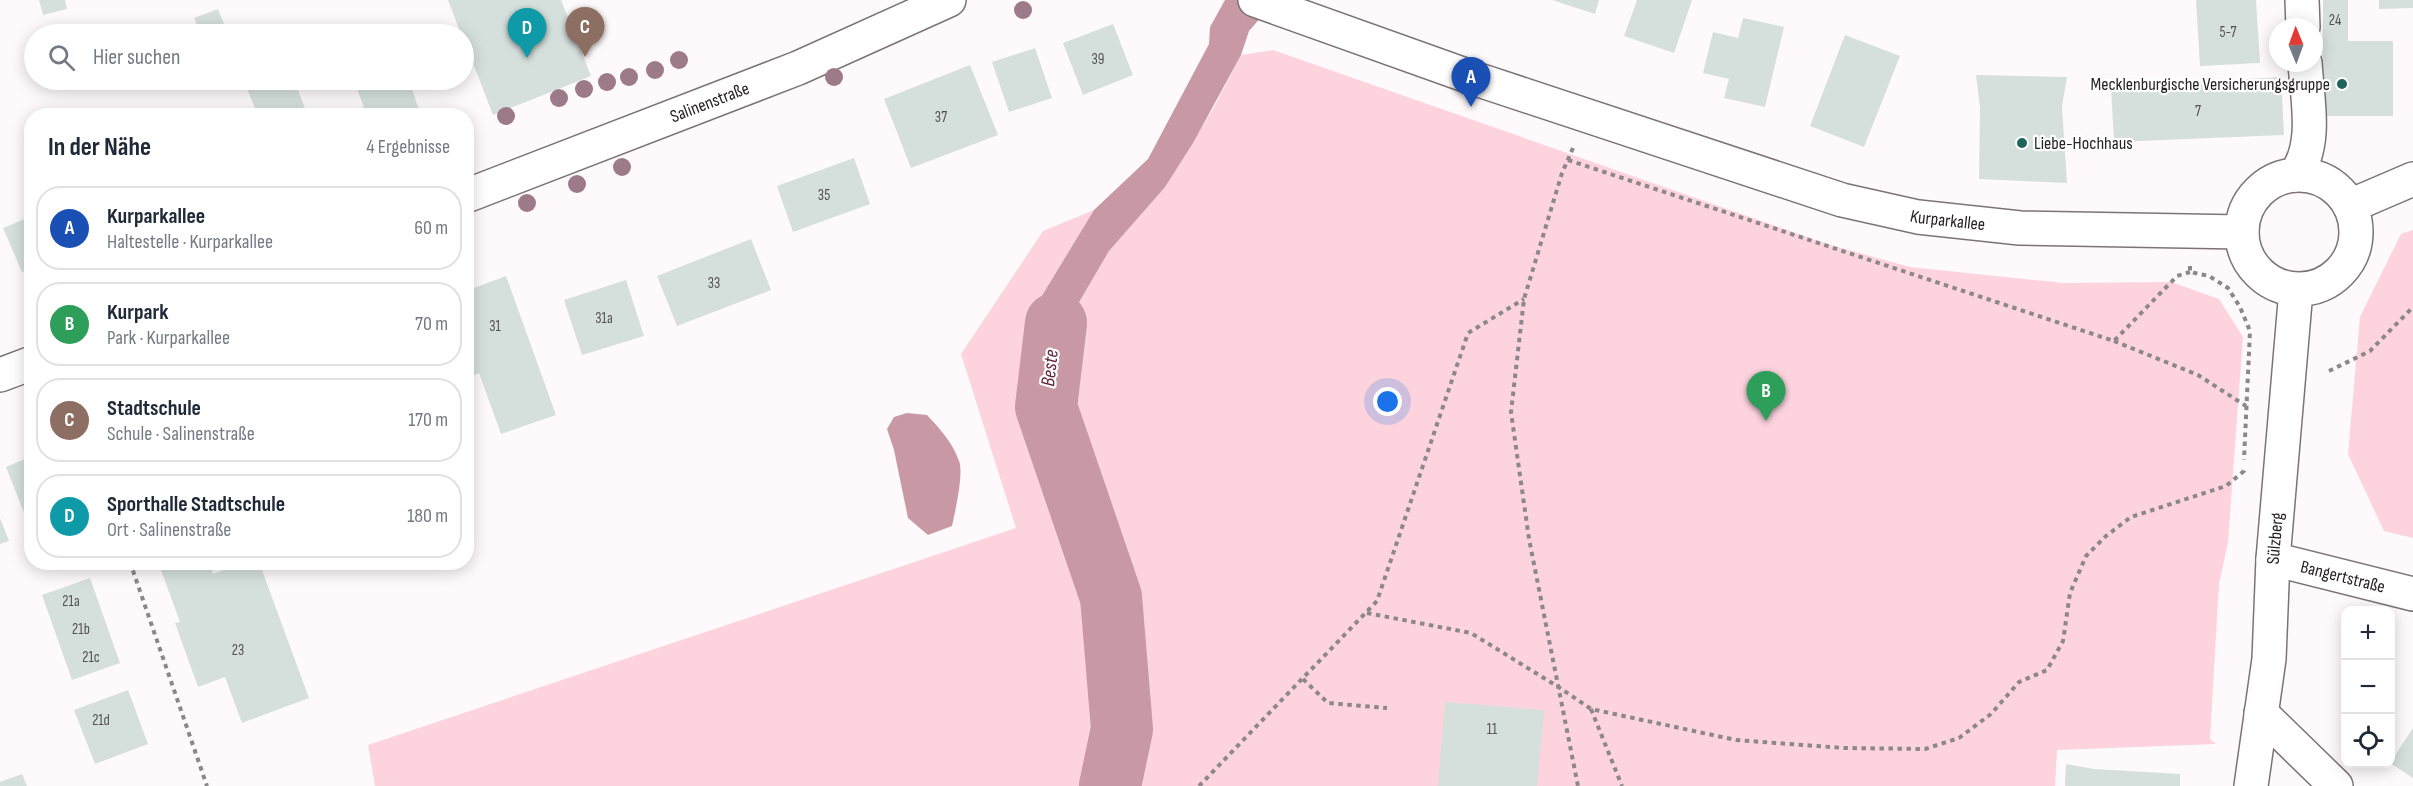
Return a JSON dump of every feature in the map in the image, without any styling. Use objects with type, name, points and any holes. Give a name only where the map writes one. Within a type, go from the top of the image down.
[{"type":"street","name":"Salinenstraße","points":[[474,193],[798,68],[949,0]]},
{"type":"street","name":"Kurparkallee","points":[[1255,0],[1587,116],[1842,200],[1918,217],[2019,228],[2242,232]]},
{"type":"street","points":[[2302,0],[2303,18]]},
{"type":"street","points":[[2295,175],[2302,166],[2309,137],[2305,72]]},
{"type":"street","points":[[2295,175],[2314,177],[2331,185],[2350,206],[2357,234],[2353,253],[2344,269],[2329,282],[2312,289],[2296,290],[2274,284],[2259,273],[2247,258],[2242,232],[2243,220],[2250,203],[2261,189],[2277,179],[2295,175]]},
{"type":"street","points":[[2350,206],[2413,179]]},
{"type":"street","name":"Sülzberg","points":[[2251,786],[2269,659],[2273,559],[2296,290]]},
{"type":"street","points":[[0,375],[24,366]]},
{"type":"street","name":"Bangertstraße","points":[[2273,559],[2413,594]]},
{"type":"street","points":[[2261,713],[2336,786]]},
{"type":"path","points":[[1578,786],[1529,539],[1511,412],[1524,299],[1568,160],[1587,116]]},
{"type":"path","points":[[1568,160],[2114,341],[2198,375],[2246,406]]},
{"type":"path","points":[[2190,231],[2190,272]]},
{"type":"path","points":[[1367,612],[1471,633],[1591,710],[1736,740],[1844,748],[1924,749],[1959,738],[1991,714],[2019,682],[2047,670],[2063,641],[2070,593],[2086,556],[2106,536],[2131,517],[2226,486],[2244,471],[2250,331],[2240,307],[2228,288],[2209,276],[2190,272],[2177,276],[2114,341]]},
{"type":"path","points":[[1199,786],[1377,601],[1468,333],[1524,299]]},
{"type":"path","points":[[2329,371],[2370,351],[2413,307]]},
{"type":"path","points":[[133,570],[207,786]]},
{"type":"path","points":[[1303,679],[1328,703],[1387,708]]},
{"type":"path","points":[[1591,710],[1622,786]]},
{"type":"shaded area","points":[[1273,50],[1827,244],[1910,267],[2064,283],[2171,282],[2219,299],[2243,337],[2228,542],[2219,584],[2210,739],[2216,744],[2057,750],[2055,786],[375,786],[368,745],[1016,528],[961,354],[1043,231],[1094,210],[1043,294],[1021,387],[1046,407],[1064,328],[1109,251],[1165,186],[1213,109],[1241,55]]},
{"type":"shaded area","points":[[2413,230],[2413,538],[2384,531],[2348,454],[2360,317],[2401,234]]},
{"type":"water","points":[[1225,0],[1276,0],[1249,31],[1241,55],[1193,143],[1165,187],[1109,251],[1064,328],[1046,407],[1021,387],[1023,345],[1043,294],[1094,210],[1148,159],[1209,44],[1210,27]]},
{"type":"water","points":[[907,413],[927,415],[950,442],[959,461],[959,493],[952,526],[928,535],[908,518],[894,450],[887,429],[894,417]]},
{"type":"building","points":[[39,0],[65,0],[67,9],[43,15]]},
{"type":"building","points":[[448,0],[561,0],[591,76],[493,115],[474,66],[474,24],[457,24]]},
{"type":"building","points":[[1552,0],[1599,0],[1595,14]]},
{"type":"building","points":[[1637,0],[1692,0],[1674,53],[1624,36]]},
{"type":"building","points":[[2196,0],[2256,0],[2260,63],[2200,66]]},
{"type":"building","points":[[2323,0],[2348,0],[2348,41],[2393,41],[2393,116],[2322,116]]},
{"type":"building","points":[[2379,0],[2413,0],[2413,8],[2379,9]]},
{"type":"building","points":[[218,9],[224,24],[197,24],[194,18]]},
{"type":"building","points":[[1743,18],[1784,27],[1765,107],[1724,98],[1729,79],[1703,73],[1713,32],[1738,38]]},
{"type":"building","points":[[1113,24],[1133,75],[1083,95],[1063,43]]},
{"type":"building","points":[[1845,35],[1900,56],[1864,147],[1810,126]]},
{"type":"building","points":[[1035,48],[1052,98],[1009,112],[992,62]]},
{"type":"building","points":[[970,65],[998,135],[911,168],[884,99]]},
{"type":"building","name":"Liebe-Hochhaus","points":[[1976,75],[2067,77],[2062,106],[2067,183],[1979,179],[1980,108]]},
{"type":"building","points":[[2281,77],[2284,135],[2114,142],[2111,87]]},
{"type":"building","points":[[248,90],[298,90],[305,108],[255,108]]},
{"type":"building","points":[[358,90],[412,90],[418,108],[364,108]]},
{"type":"building","points":[[854,158],[870,204],[793,232],[777,186]]},
{"type":"building","points":[[24,219],[24,271],[22,272],[3,228]]},
{"type":"building","points":[[751,239],[771,290],[677,326],[657,276]]},
{"type":"building","points":[[506,276],[556,415],[501,434],[479,373],[474,375],[474,288]]},
{"type":"building","points":[[626,280],[644,336],[582,355],[564,300]]},
{"type":"building","points":[[24,459],[24,512],[6,467]]},
{"type":"building","points":[[0,518],[9,541],[0,544]]},
{"type":"building","points":[[161,570],[212,570],[213,574],[224,570],[262,570],[309,698],[242,723],[225,677],[198,687],[175,623],[180,622]]},
{"type":"building","points":[[90,578],[120,663],[72,680],[42,595]]},
{"type":"building","points":[[128,690],[148,744],[95,764],[74,710]]},
{"type":"building","points":[[1445,702],[1544,710],[1537,786],[1438,786]]},
{"type":"building","points":[[2413,728],[2413,778],[2395,766],[2395,755]]},
{"type":"building","points":[[2066,764],[2094,769],[2180,774],[2180,786],[2065,786]]},
{"type":"building","points":[[22,774],[27,786],[0,786],[0,782]]},
{"type":"waterway","name":"Beste","points":[[1056,323],[1046,407],[1111,597],[1122,729],[1110,786]]},
{"type":"place","name":"Stadtschule","points":[[585,57]]},
{"type":"place","name":"Sporthalle Stadtschule","points":[[527,58]]},
{"type":"place","name":"Mecklenburgische Versicherungsgruppe","points":[[2342,84]]},
{"type":"place","name":"Kurparkallee","points":[[1471,107]]},
{"type":"place","name":"Liebe-Hochhaus","points":[[2022,143]]},
{"type":"place","name":"Kurpark","points":[[1766,421]]}]
